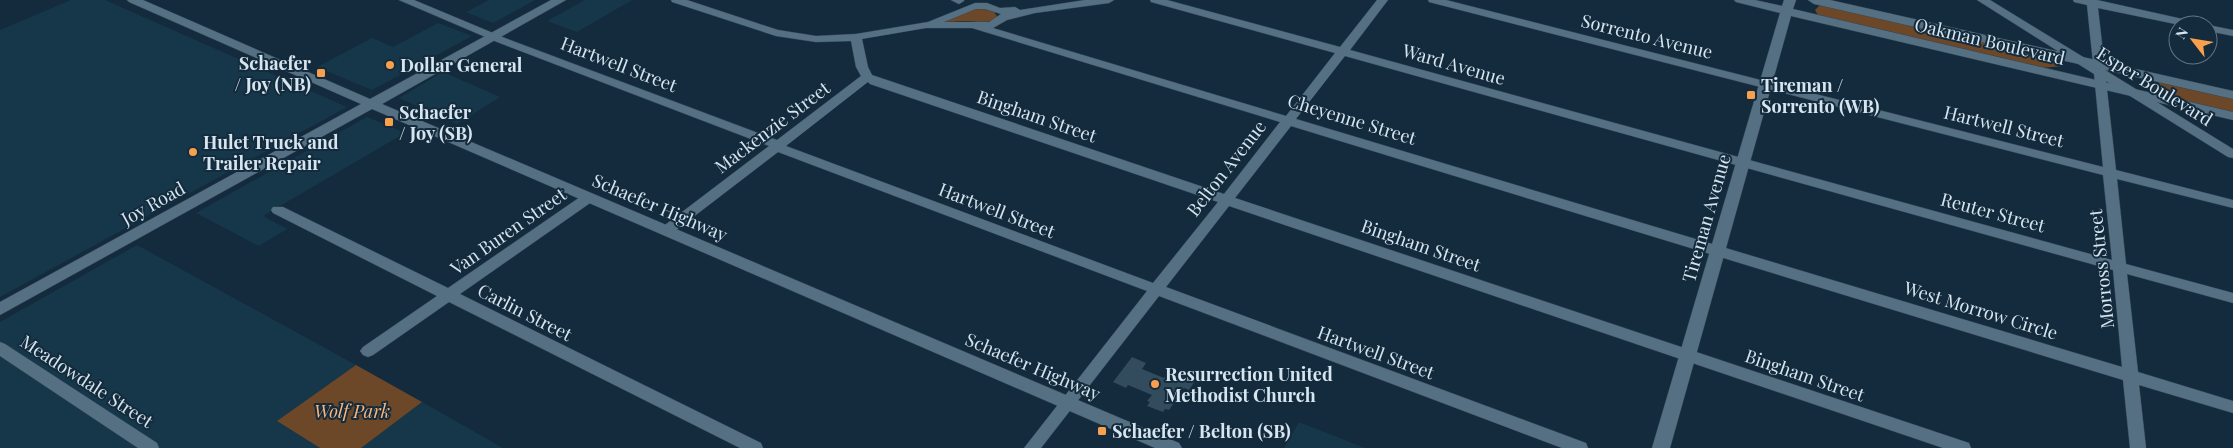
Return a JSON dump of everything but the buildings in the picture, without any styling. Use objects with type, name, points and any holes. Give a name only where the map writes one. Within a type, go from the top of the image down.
[{"type":"street","name":"Schaefer Highway","points":[[133,0],[371,105],[1173,448]]},
{"type":"street","name":"Hartwell Street","points":[[404,0],[768,140],[784,150],[1580,448]]},
{"type":"street","name":"Joy Road","points":[[0,309],[560,0]]},
{"type":"street","points":[[676,0],[784,35],[816,39],[856,37],[926,25],[991,25],[1001,14],[1109,0]]},
{"type":"street","points":[[926,25],[959,0]]},
{"type":"street","points":[[994,0],[1001,14]]},
{"type":"street","name":"Ward Avenue","points":[[1155,0],[1743,163]]},
{"type":"street","name":"Belton Avenue","points":[[1068,403],[1383,0]]},
{"type":"street","name":"Sorrento Avenue","points":[[1432,0],[1765,84]]},
{"type":"street","name":"Oakman Boulevard","points":[[1740,0],[1788,5],[2101,75],[2233,95]]},
{"type":"street","name":"Oakman Boulevard","points":[[1814,0],[2080,60],[2101,75],[2132,92],[2233,116]]},
{"type":"street","name":"Esper Boulevard","points":[[1982,0],[2080,60]]},
{"type":"street","points":[[2078,0],[2168,19]]},
{"type":"street","name":"Morross Street","points":[[2092,2],[2138,448]]},
{"type":"street","name":"Tireman Avenue","points":[[1661,448],[1788,5]]},
{"type":"street","points":[[926,25],[975,6],[989,6],[1001,14],[1025,40]]},
{"type":"street","name":"Cheyenne Street","points":[[976,26],[1717,250]]},
{"type":"street","points":[[2218,30],[2233,33]]},
{"type":"street","points":[[856,37],[867,76]]},
{"type":"street","name":"Mackenzie Street","points":[[666,231],[867,76]]},
{"type":"street","name":"Bingham Street","points":[[867,76],[884,84],[1964,448]]},
{"type":"street","name":"Hartwell Street","points":[[1765,84],[2233,204]]},
{"type":"street","name":"Esper Boulevard","points":[[2132,92],[2233,154]]},
{"type":"street","name":"Reuter Street","points":[[1743,163],[2233,298]]},
{"type":"street","name":"Van Buren Street","points":[[368,351],[588,198]]},
{"type":"street","name":"Carlin Street","points":[[278,210],[755,448]]},
{"type":"street","name":"West Morrow Circle","points":[[1717,250],[2233,407]]},
{"type":"street","name":"Meadowdale Street","points":[[0,348],[151,448]]},
{"type":"street","points":[[1032,448],[1068,403]]},
{"type":"shaded area","points":[[71,0],[105,0],[347,107],[0,297],[0,30]]},
{"type":"shaded area","points":[[489,0],[535,0],[493,23],[466,12]]},
{"type":"shaded area","points":[[585,0],[632,0],[577,32],[547,21]]},
{"type":"shaded area","points":[[438,23],[472,36],[372,90],[317,67],[372,38],[393,47]]},
{"type":"shaded area","points":[[443,72],[500,97],[457,124],[399,98]]},
{"type":"shaded area","points":[[367,117],[405,133],[263,216],[287,229],[259,246],[196,213]]},
{"type":"shaded area","points":[[137,245],[356,365],[277,421],[320,448],[0,448],[0,322]]},
{"type":"shaded area","points":[[422,402],[503,448],[361,448]]},
{"type":"shaded area","points":[[1299,422],[1365,448],[1284,448]]},
{"type":"green space","points":[[1829,5],[2038,53],[2056,60],[2062,66],[2042,68],[1818,15],[1815,10],[1819,6]]},
{"type":"green space","points":[[979,8],[993,10],[998,18],[984,22],[960,21],[943,23],[941,20]]},
{"type":"green space","points":[[2165,82],[2233,97],[2233,113],[2178,101],[2148,86],[2152,83]]},
{"type":"green space","name":"Wolf Park","points":[[356,365],[422,402],[361,448],[320,448],[277,421]]},
{"type":"place","name":"Dollar General","points":[[390,65]]},
{"type":"place","name":"Schaefer / Joy (NB)","points":[[321,73]]},
{"type":"place","name":"Tireman / Sorrento (WB)","points":[[1751,95]]},
{"type":"place","name":"Schaefer / Joy (SB)","points":[[389,122]]},
{"type":"place","name":"Hulet Truck and Trailer Repair","points":[[193,152]]},
{"type":"place","name":"Resurrection United Methodist Church","points":[[1155,384]]},
{"type":"place","name":"Schaefer / Belton (SB)","points":[[1102,431]]}]
